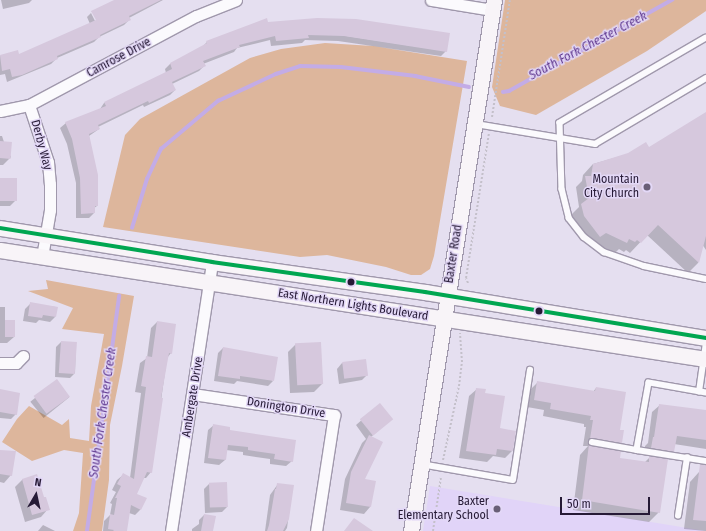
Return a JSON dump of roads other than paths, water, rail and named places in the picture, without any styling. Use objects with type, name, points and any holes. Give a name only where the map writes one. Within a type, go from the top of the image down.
[{"type":"main road","name":"Baxter Road","points":[[410,531],[494,5]]},
{"type":"main road","name":"East Northern Lights Boulevard","points":[[0,228],[45,234],[212,262],[448,296],[706,338]]},
{"type":"main road","name":"East Northern Lights Boulevard","points":[[0,250],[705,359]]},
{"type":"street","name":"Camrose Drive","points":[[0,111],[29,105],[196,16],[236,0]]},
{"type":"street","points":[[431,0],[494,5]]},
{"type":"street","name":"Derby Way","points":[[29,105],[48,162],[50,184],[50,210],[42,257]]},
{"type":"street","name":"Ambergate Drive","points":[[171,531],[212,262]]},
{"type":"street","points":[[0,363],[16,363],[23,356]]},
{"type":"street","name":"Donington Drive","points":[[193,394],[334,415],[316,531]]},
{"type":"lane","points":[[706,38],[560,123],[562,189],[569,218],[584,238],[604,252],[644,266],[706,279]]},
{"type":"lane","points":[[475,124],[561,137],[595,144],[706,78]]},
{"type":"lane","points":[[699,392],[705,359],[706,343]]},
{"type":"lane","points":[[421,464],[513,480],[530,370]]},
{"type":"lane","points":[[637,450],[649,383],[706,393]]},
{"type":"lane","points":[[592,442],[706,461]]},
{"type":"lane","points":[[678,516],[687,458]]},
{"type":"waterway","name":"South Fork Chester Creek","points":[[503,92],[509,91],[672,0]]},
{"type":"waterway","name":"South Fork Chester Creek","points":[[132,228],[147,179],[161,149],[218,101],[276,74],[300,66],[341,67],[415,76],[469,87]]},
{"type":"waterway","name":"South Fork Chester Creek","points":[[87,531],[119,296]]},
{"type":"place","name":"Mountain City Church","points":[[647,187]]},
{"type":"place","name":"Baxter Elementary School","points":[[497,509]]}]
